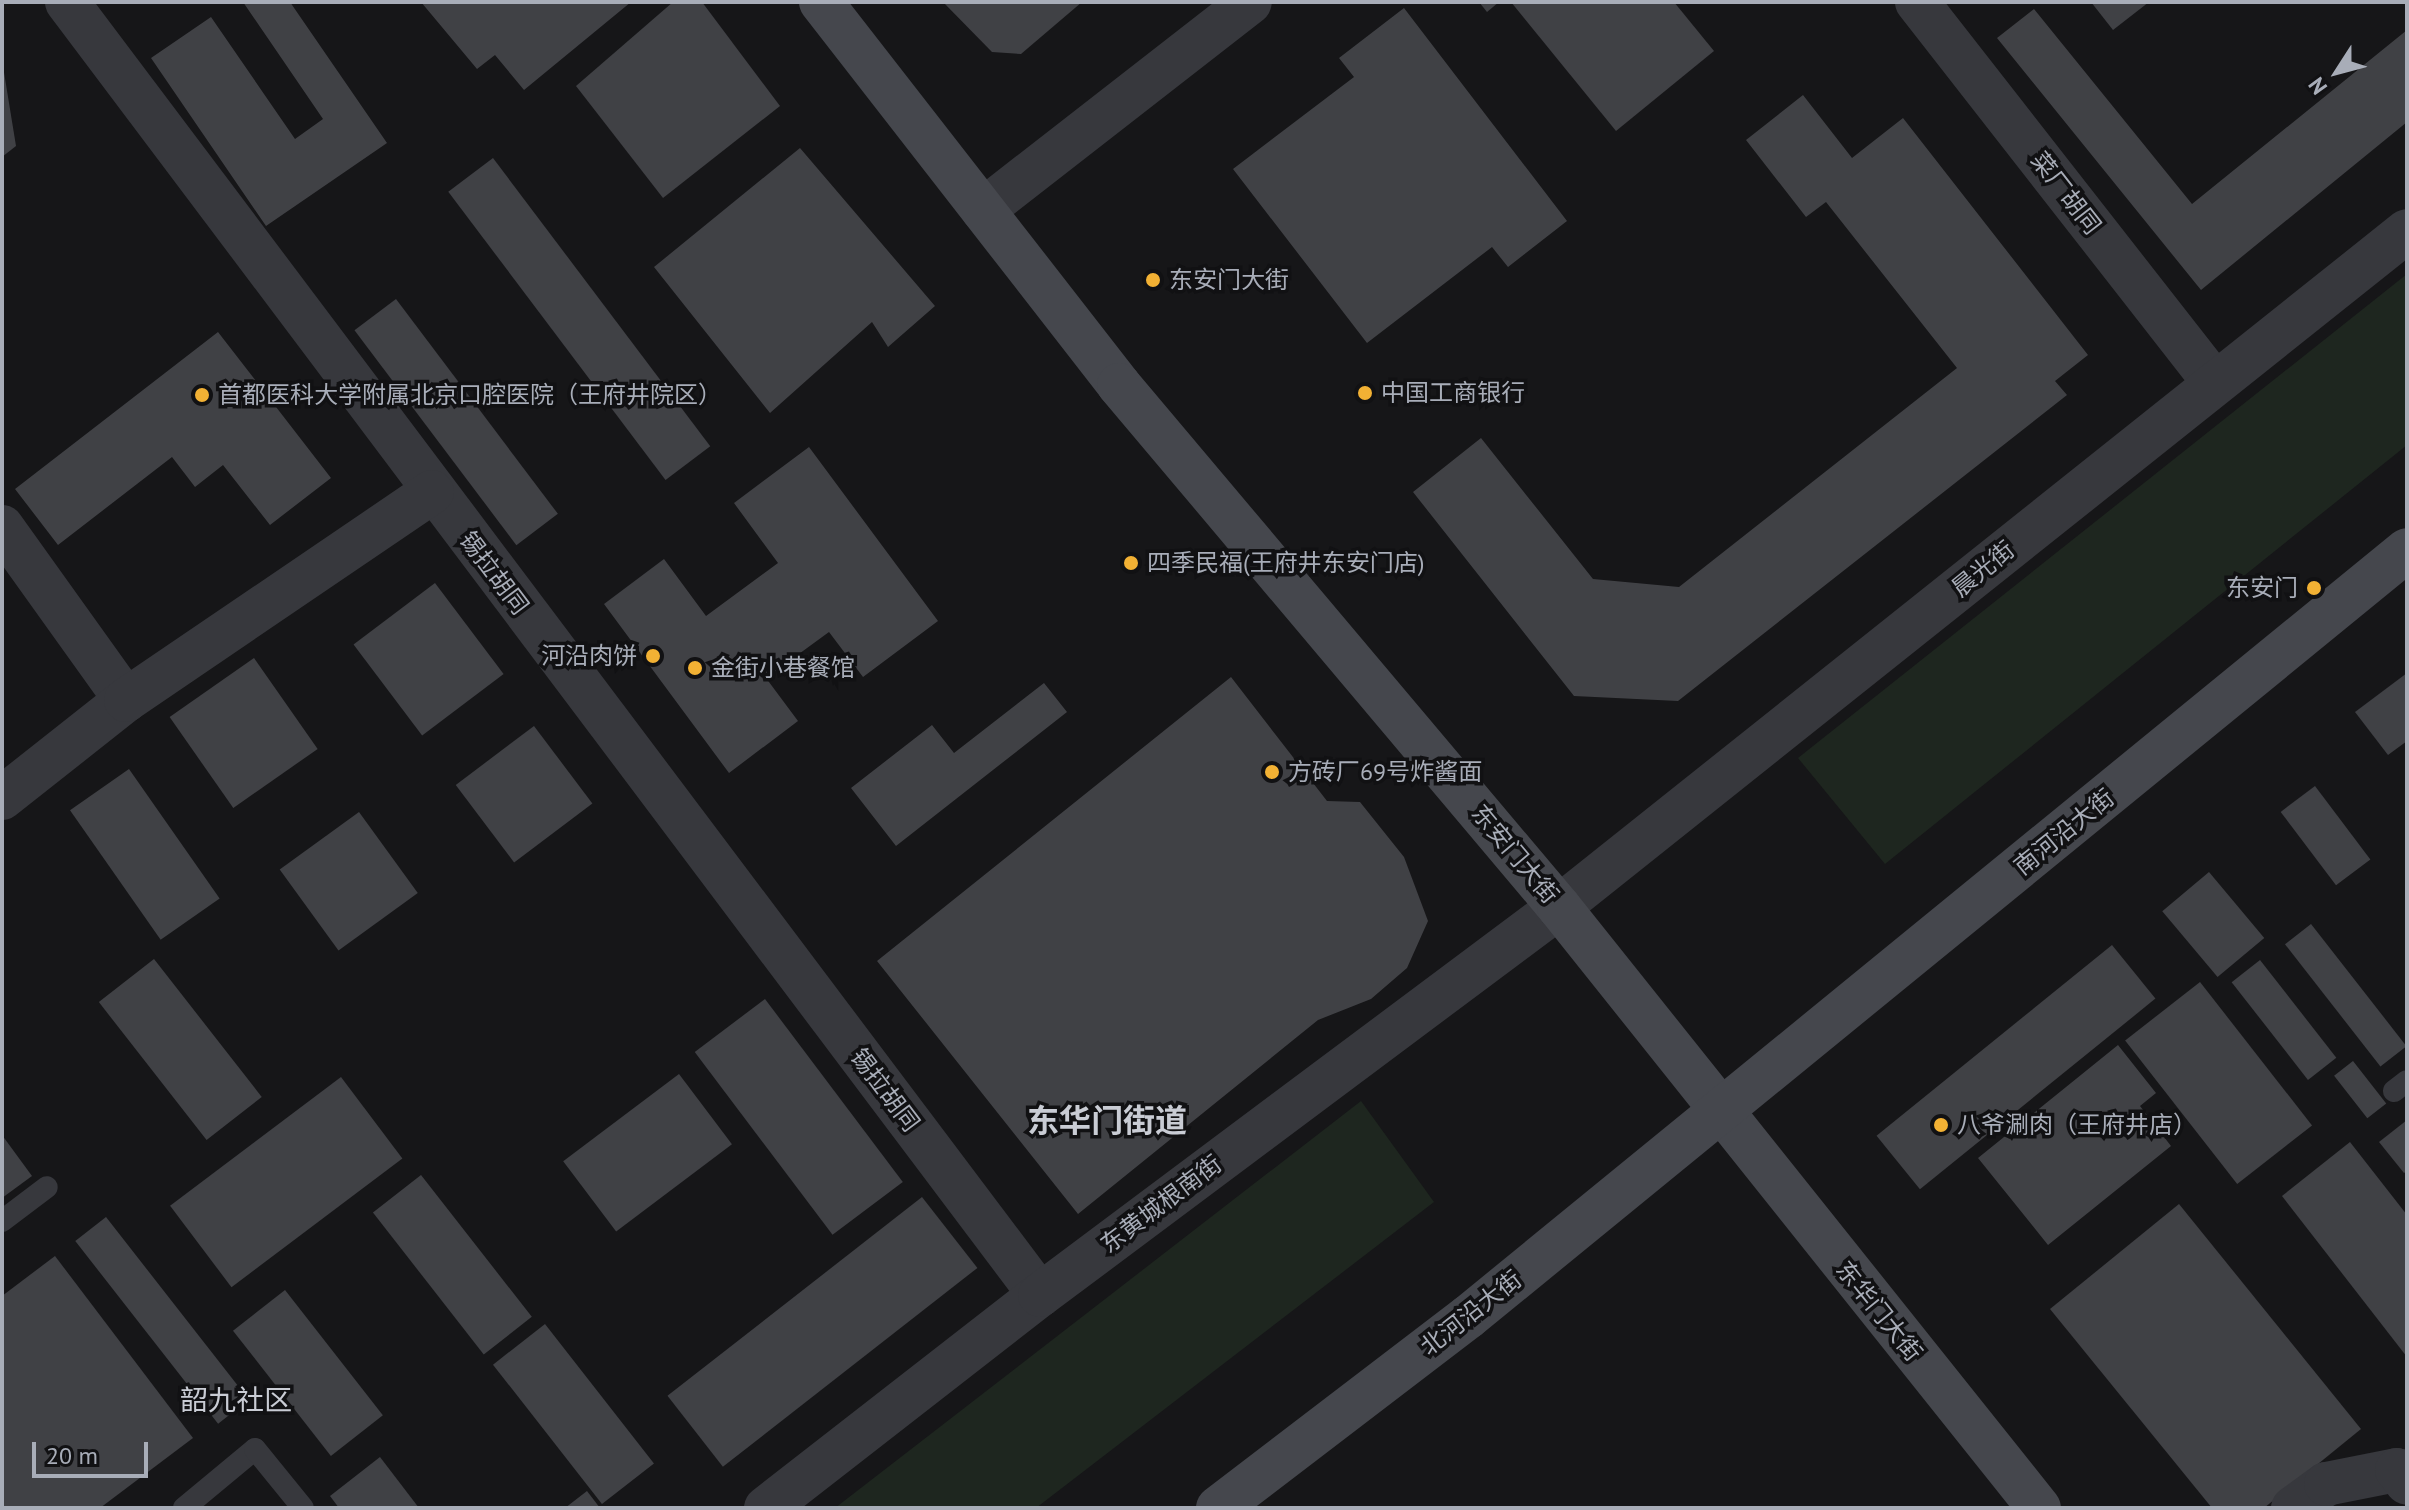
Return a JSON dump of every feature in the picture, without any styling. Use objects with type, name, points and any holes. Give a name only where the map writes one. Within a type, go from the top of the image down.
[{"type":"main road","name":"东安门大街","points":[[821,2],[1119,385],[1559,907],[1719,1113]]},
{"type":"main road","name":"南河沿大街","points":[[1719,1113],[2407,550]]},
{"type":"main road","name":"北河沿大街","points":[[1218,1508],[1468,1317],[1719,1113]]},
{"type":"main road","name":"东华门大街","points":[[1719,1113],[2039,1508]]},
{"type":"street","name":"锡拉胡同","points":[[67,2],[432,492],[1040,1295]]},
{"type":"street","points":[[983,210],[1250,2]]},
{"type":"street","name":"菜厂胡同","points":[[1917,2],[2215,384]]},
{"type":"street","name":"晨光街","points":[[1559,907],[2407,231]]},
{"type":"street","points":[[2,798],[126,700],[432,492]]},
{"type":"street","points":[[2,527],[126,700]]},
{"type":"street","name":"东黄城根南街","points":[[766,1508],[1040,1295],[1559,907]]},
{"type":"street","points":[[2293,1508],[2326,1484],[2397,1470],[2407,1483]]},
{"type":"lane","points":[[2,1221],[47,1187]]},
{"type":"lane","points":[[184,1508],[255,1449],[303,1508]]},
{"type":"shaded area","points":[[2407,274],[2407,445],[1885,864],[1798,758]]},
{"type":"shaded area","points":[[1361,1101],[1434,1202],[1036,1508],[835,1508]]},
{"type":"building","points":[[243,2],[290,2],[387,143],[266,226],[151,58],[211,17],[295,139],[323,119]]},
{"type":"building","points":[[421,2],[631,2],[524,90],[495,55],[477,69]]},
{"type":"building","points":[[673,2],[702,2],[780,106],[663,198],[576,86]]},
{"type":"building","points":[[943,2],[1082,2],[1021,54],[992,52]]},
{"type":"building","points":[[1479,2],[1499,2],[1487,12]]},
{"type":"building","points":[[1511,2],[1674,2],[1714,51],[1616,131]]},
{"type":"building","points":[[2091,2],[2149,2],[2113,30]]},
{"type":"building","points":[[1404,8],[1567,221],[1508,267],[1492,247],[1367,343],[1233,169],[1354,77],[1339,58]]},
{"type":"building","points":[[2034,9],[2192,204],[2407,30],[2407,122],[2201,290],[1997,38]]},
{"type":"building","points":[[2,60],[16,146],[2,157]]},
{"type":"building","points":[[1803,95],[1852,158],[1903,118],[2088,355],[2055,381],[2067,395],[1678,701],[1574,696],[1413,492],[1481,438],[1593,579],[1679,587],[1957,368],[1826,202],[1806,217],[1746,140]]},
{"type":"building","points":[[800,148],[935,306],[888,347],[872,322],[770,413],[654,267]]},
{"type":"building","points":[[493,158],[710,446],[666,480],[448,192]]},
{"type":"building","points":[[396,299],[558,514],[516,545],[354,330]]},
{"type":"building","name":"首都医科大学附属北京口腔医院（王府井院区）","points":[[218,332],[331,478],[270,525],[223,465],[195,487],[172,457],[58,545],[15,489]]},
{"type":"building","points":[[809,447],[938,621],[863,677],[829,632],[766,678],[798,721],[729,773],[604,604],[664,559],[706,616],[778,563],[734,503]]},
{"type":"building","points":[[435,583],[504,674],[422,735],[354,644]]},
{"type":"building","points":[[254,658],[318,749],[233,808],[170,717]]},
{"type":"building","points":[[2407,673],[2407,741],[2388,755],[2355,712]]},
{"type":"building","points":[[1231,677],[1327,801],[1360,802],[1404,857],[1428,921],[1407,968],[1371,999],[1318,1020],[1078,1214],[877,961]]},
{"type":"building","points":[[1044,683],[1067,712],[896,846],[851,788],[932,725],[954,753]]},
{"type":"building","points":[[534,726],[592,803],[514,862],[456,785]]},
{"type":"building","points":[[129,769],[220,898],[161,940],[70,810]]},
{"type":"building","points":[[2315,786],[2370,859],[2336,885],[2281,812]]},
{"type":"building","points":[[359,812],[418,893],[338,951],[280,870]]},
{"type":"building","points":[[2209,872],[2264,938],[2218,977],[2162,911]]},
{"type":"building","points":[[2311,924],[2406,1046],[2380,1066],[2285,944]]},
{"type":"building","points":[[2112,945],[2155,999],[1920,1189],[1877,1136]]},
{"type":"building","points":[[154,959],[262,1097],[207,1140],[99,1002]]},
{"type":"building","points":[[2260,960],[2336,1058],[2308,1080],[2232,982]]},
{"type":"building","points":[[2200,982],[2312,1125],[2237,1184],[2125,1040]]},
{"type":"building","points":[[765,999],[903,1182],[833,1235],[695,1052]]},
{"type":"building","points":[[2118,1045],[2156,1093],[2140,1106],[2171,1146],[2048,1245],[1978,1158]]},
{"type":"building","points":[[2353,1061],[2386,1104],[2367,1118],[2334,1076]]},
{"type":"building","points":[[679,1074],[732,1144],[616,1232],[563,1161]]},
{"type":"building","points":[[341,1077],[402,1158],[231,1287],[170,1206]]},
{"type":"building","points":[[2407,1120],[2407,1171],[2404,1173],[2379,1142]]},
{"type":"building","points":[[2,1135],[32,1176],[2,1198]]},
{"type":"building","points":[[2350,1142],[2407,1215],[2407,1357],[2282,1196]]},
{"type":"building","points":[[421,1175],[532,1317],[484,1354],[373,1213]]},
{"type":"building","points":[[922,1197],[977,1268],[723,1467],[667,1396]]},
{"type":"building","points":[[2179,1204],[2361,1429],[2264,1508],[2212,1508],[2050,1309]]},
{"type":"building","points":[[106,1217],[249,1400],[218,1424],[75,1241]]},
{"type":"building","points":[[55,1256],[193,1438],[100,1508],[2,1508],[2,1296]]},
{"type":"building","points":[[285,1290],[383,1415],[331,1456],[233,1331]]},
{"type":"building","points":[[545,1324],[654,1463],[602,1504],[493,1365]]},
{"type":"building","points":[[380,1457],[419,1508],[339,1508],[330,1496]]},
{"type":"building","points":[[587,1491],[600,1508],[565,1508]]},
{"type":"place","name":"东安门大街","points":[[1153,280]]},
{"type":"place","name":"中国工商银行","points":[[1365,393]]},
{"type":"place","name":"首都医科大学附属北京口腔医院（王府井院区）","points":[[202,395]]},
{"type":"place","name":"四季民福(王府井东安门店)","points":[[1131,563]]},
{"type":"place","name":"东安门","points":[[2314,588]]},
{"type":"place","name":"河沿肉饼","points":[[653,656]]},
{"type":"place","name":"金街小巷餐馆","points":[[695,668]]},
{"type":"place","name":"方砖厂69号炸酱面","points":[[1272,772]]},
{"type":"place","name":"八爷涮肉（王府井店）","points":[[1941,1125]]},
{"type":"district","name":"东华门街道","points":[[1107,1120]]},
{"type":"district","name":"韶九社区","points":[[236,1400]]}]
